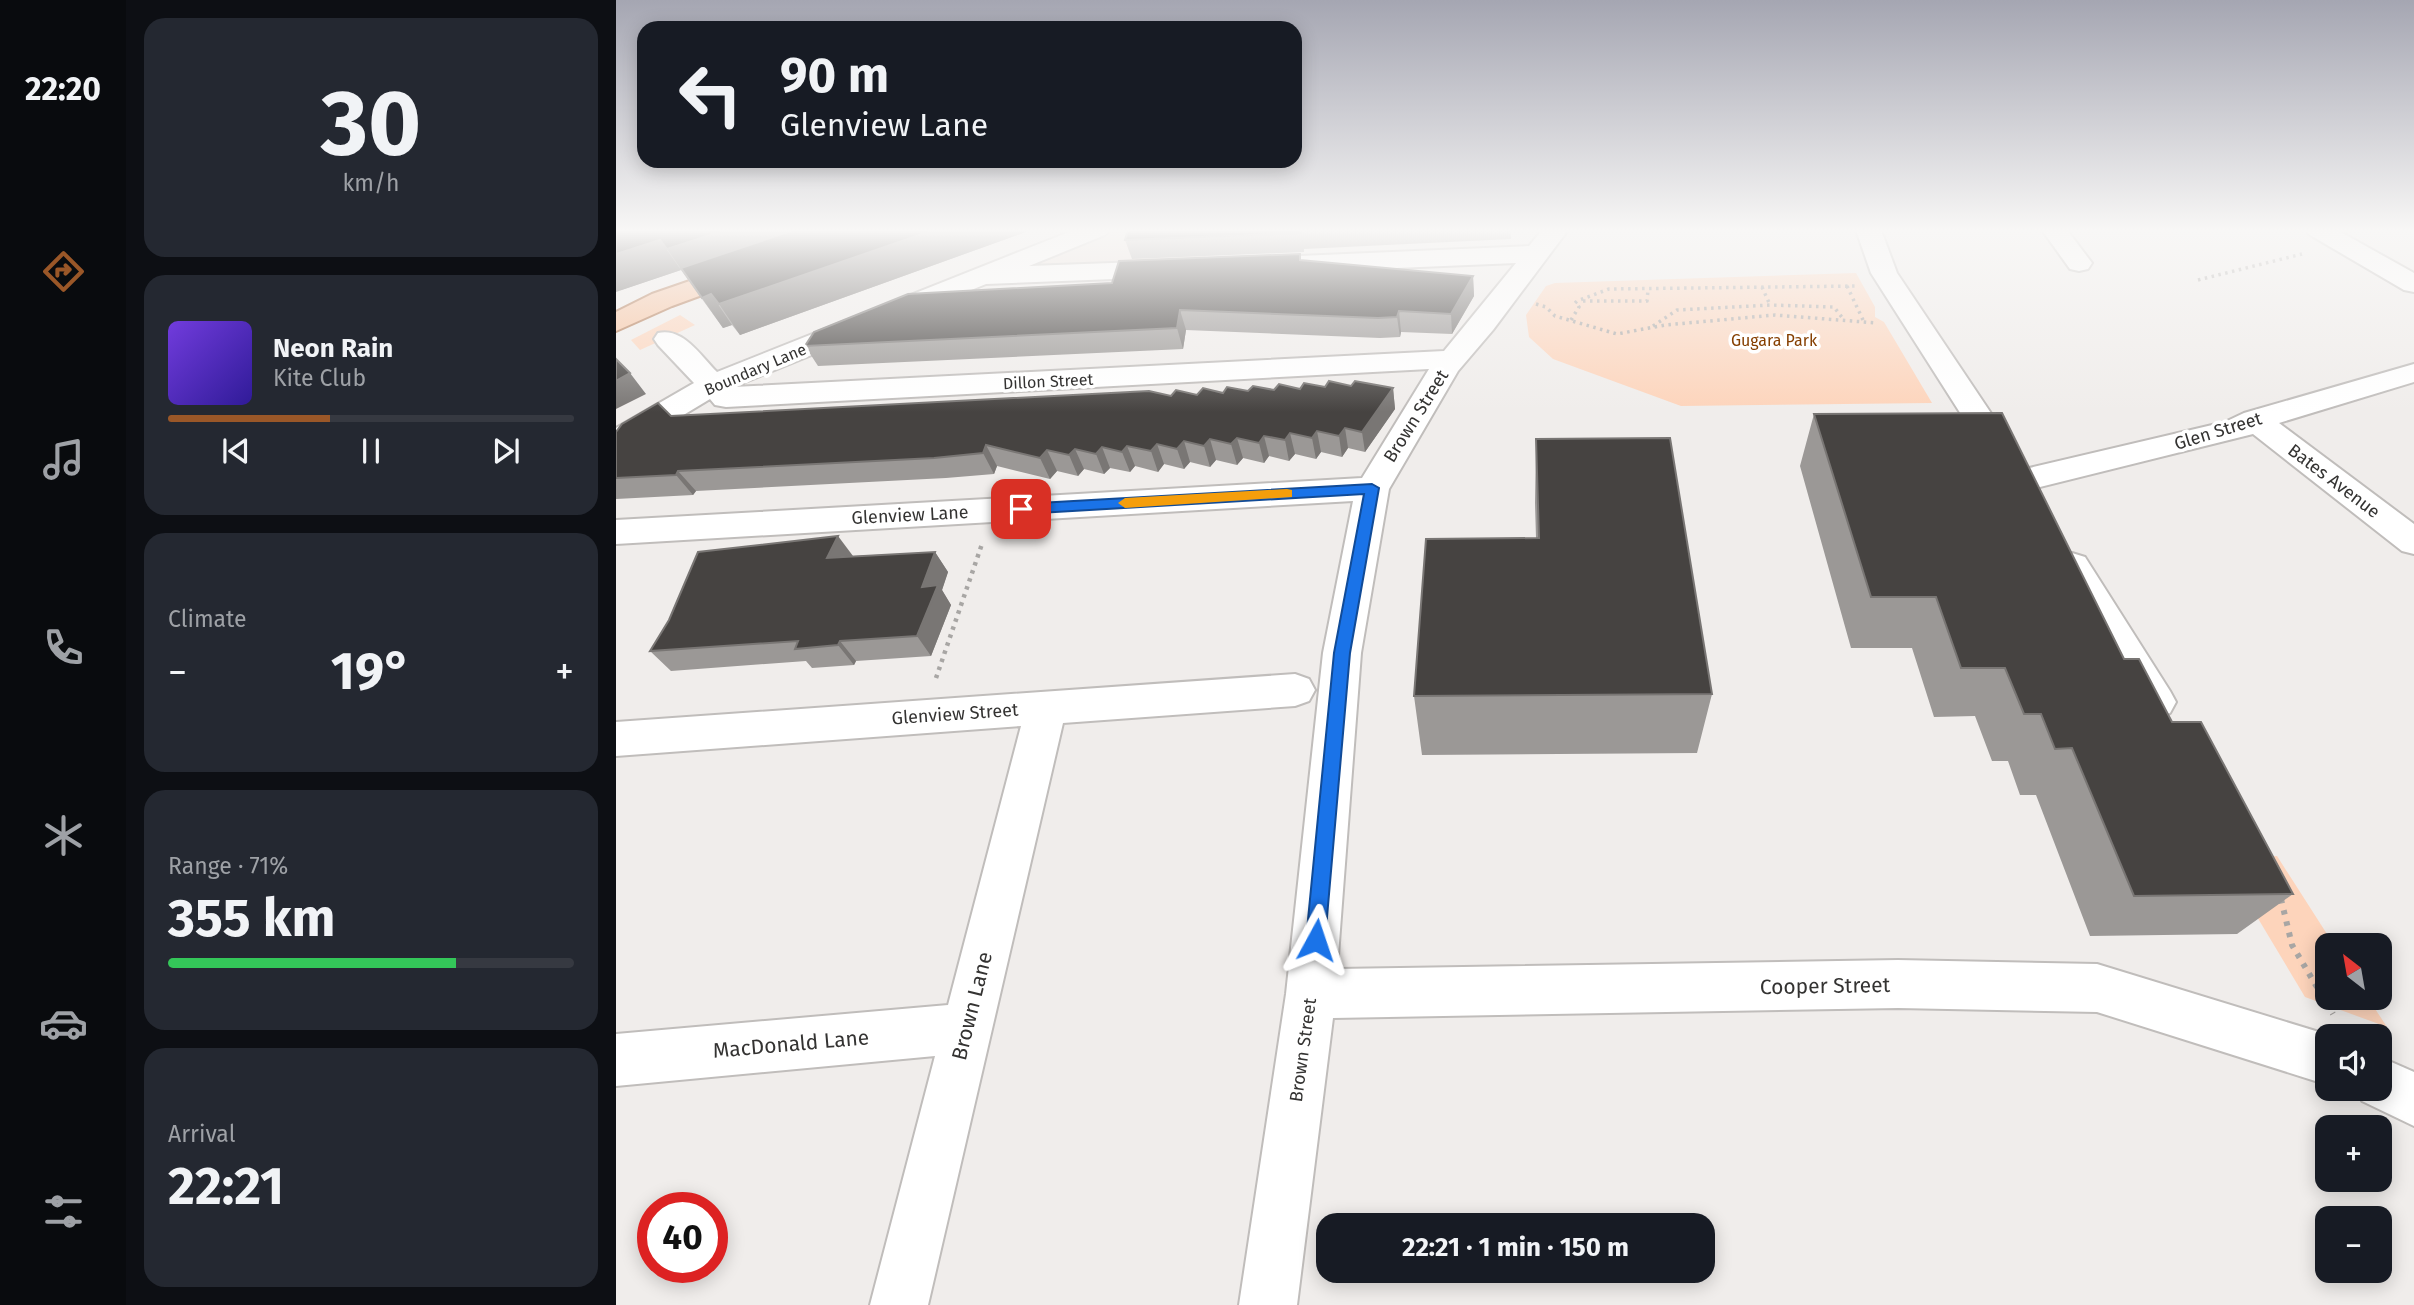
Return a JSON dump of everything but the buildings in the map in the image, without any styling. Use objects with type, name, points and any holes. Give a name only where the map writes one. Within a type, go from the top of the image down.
[{"type":"main road","points":[[616,323],[662,300],[687,291]]},
{"type":"street","name":"Boundary Lane","points":[[616,442],[712,385],[947,291]]},
{"type":"street","name":"Brown Street","points":[[1268,1305],[1311,994],[1342,653],[1372,488],[1413,415],[1453,359],[1508,291]]},
{"type":"street","points":[[1895,291],[2020,481],[2173,730]]},
{"type":"street","name":"Dillon Street","points":[[668,339],[726,398],[1453,359]]},
{"type":"street","name":"Glen Street","points":[[2020,481],[2235,430],[2255,420],[2414,373]]},
{"type":"street","name":"Bates Avenue","points":[[2255,420],[2414,542]]},
{"type":"street","name":"Glenview Lane","points":[[616,532],[1372,488]]},
{"type":"street","name":"Glenview Street","points":[[616,738],[1295,690]]},
{"type":"street","name":"Brown Lane","points":[[899,1305],[1046,708]]},
{"type":"street","name":"Cooper Street","points":[[1311,994],[1898,984],[2096,988],[2315,1038]]},
{"type":"street","name":"MacDonald Lane","points":[[616,1060],[967,1028]]},
{"type":"street","points":[[2392,1089],[2414,1100]]},
{"type":"path","points":[[1577,301],[1604,291]]},
{"type":"path","points":[[1577,301],[1647,302],[1648,291]]},
{"type":"path","points":[[1764,291],[1770,305]]},
{"type":"path","points":[[1849,291],[1865,322]]},
{"type":"path","points":[[1506,294],[1546,307],[1555,316],[1616,334],[1651,327],[1774,315],[1865,322],[1914,320]]},
{"type":"path","points":[[1571,320],[1579,307],[1575,303],[1577,301]]},
{"type":"path","points":[[1651,327],[1676,310],[1770,305],[1834,307],[1845,320]]},
{"type":"path","points":[[922,716],[994,510]]},
{"type":"path","points":[[2281,894],[2282,920],[2326,1024]]},
{"type":"green space","name":"Gugara Park","points":[[1543,291],[1866,291],[1875,307],[1875,317],[1884,322],[1932,403],[1681,406],[1553,359],[1529,337],[1526,315]]},
{"type":"green space","points":[[680,315],[695,325],[640,350],[631,340]]},
{"type":"green space","points":[[2277,856],[2326,933],[2315,933],[2315,1001],[2305,997],[2223,860]]},
{"type":"green space","points":[[2341,1010],[2376,1010],[2385,1024]]},
{"type":"slow traffic","points":[[1125,503],[1287,493]]},
{"type":"route","points":[[1021,509],[1372,488],[1342,653],[1316,940]]}]
